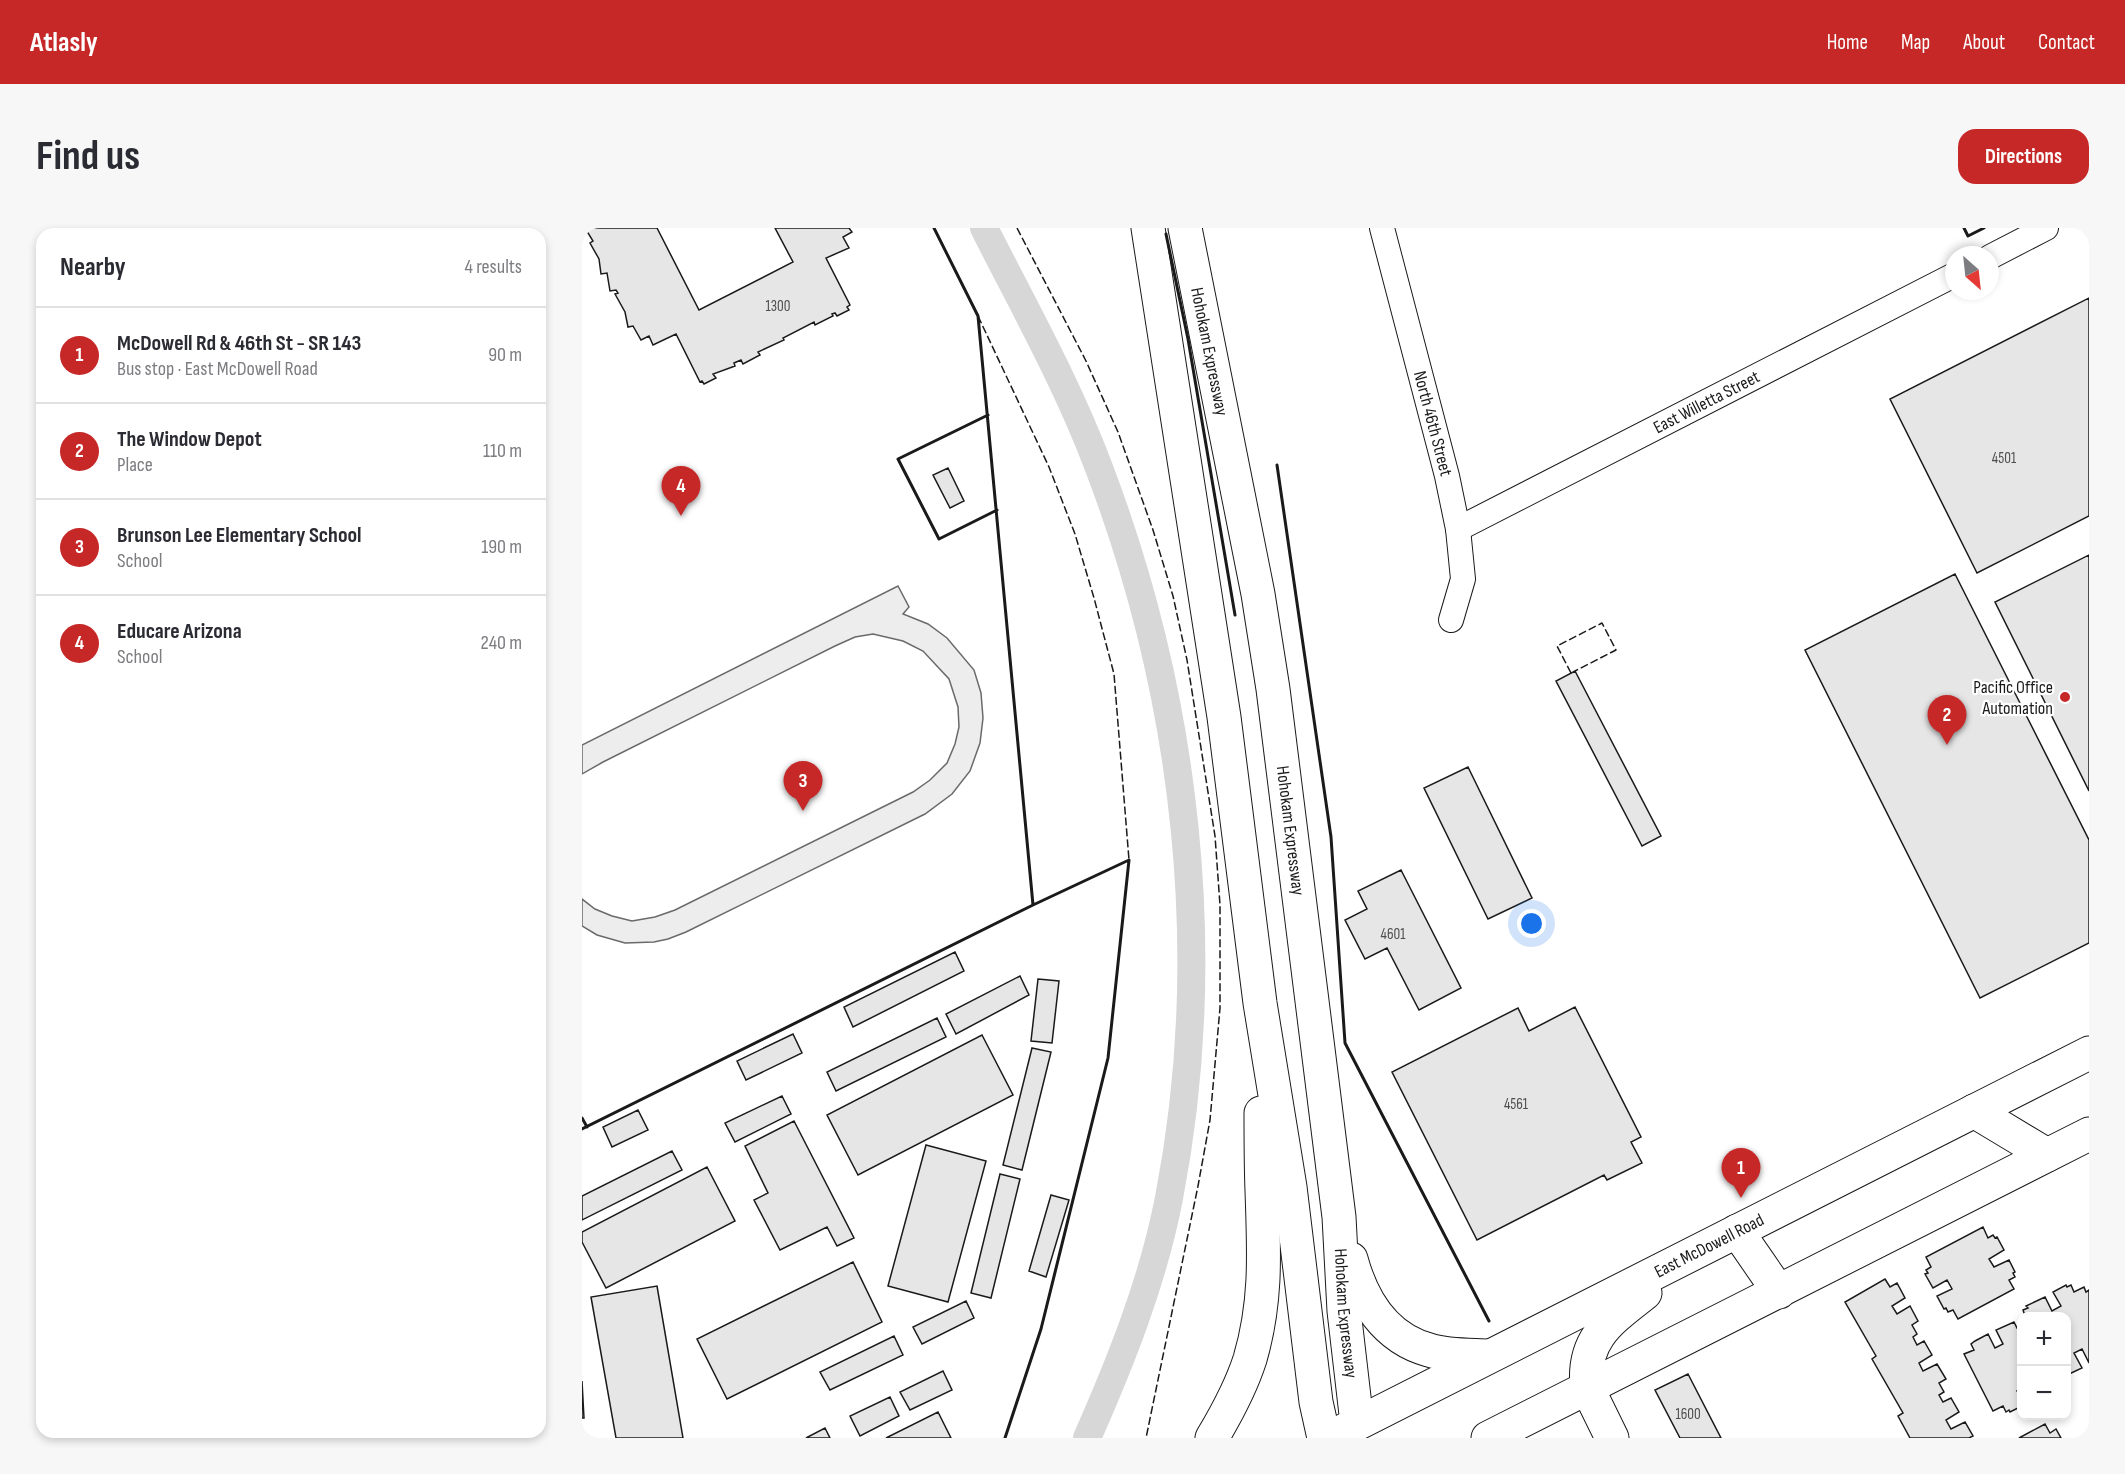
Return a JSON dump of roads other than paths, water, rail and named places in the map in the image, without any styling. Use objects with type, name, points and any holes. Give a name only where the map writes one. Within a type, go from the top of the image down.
[{"type":"main road","points":[[1127,228],[1180,428]]},
{"type":"main road","points":[[1148,228],[1224,717],[1260,1003],[1290,1187],[1316,1402],[1324,1438]]},
{"type":"main road","name":"Hohokam Expressway","points":[[1185,228],[1258,594],[1286,785],[1339,1217],[1349,1433]]},
{"type":"main road","points":[[1208,228],[1242,408],[1258,594]]},
{"type":"main road","points":[[1212,1438],[1239,1387],[1249,1361],[1262,1300],[1265,1235],[1262,1192],[1260,1003]]},
{"type":"main road","name":"East McDowell Road","points":[[1349,1433],[1489,1356],[2089,1053]]},
{"type":"main road","points":[[1974,1111],[2048,1155]]},
{"type":"main road","points":[[1488,1438],[2089,1134]]},
{"type":"main road","points":[[1339,1217],[1358,1283],[1372,1308],[1392,1331],[1404,1341],[1431,1351],[1489,1356]]},
{"type":"main road","points":[[1737,1231],[1779,1292]]},
{"type":"main road","points":[[1612,1438],[1587,1387],[1586,1374],[1592,1346],[1606,1324],[1690,1255]]},
{"type":"street","name":"North 46th Street","points":[[1382,228],[1447,476],[1458,529],[1463,579],[1451,620]]},
{"type":"street","points":[[1999,252],[2046,228]]},
{"type":"street","name":"East Willetta Street","points":[[1458,529],[1945,280]]},
{"type":"waterway","points":[[984,228],[1074,407],[1099,468],[1129,556],[1154,645],[1172,736],[1185,828],[1191,921],[1190,1014],[1183,1106],[1169,1198],[1154,1260],[1135,1320],[1087,1438]]},
{"type":"place","name":"Educare Arizona","points":[[681,516]]},
{"type":"place","name":"Pacific Office Automation","points":[[2065,697]]},
{"type":"place","name":"The Window Depot","points":[[1947,745]]},
{"type":"place","name":"Brunson Lee Elementary School","points":[[803,811]]},
{"type":"place","name":"McDowell Rd & 46th St - SR 143","points":[[1741,1198]]}]
